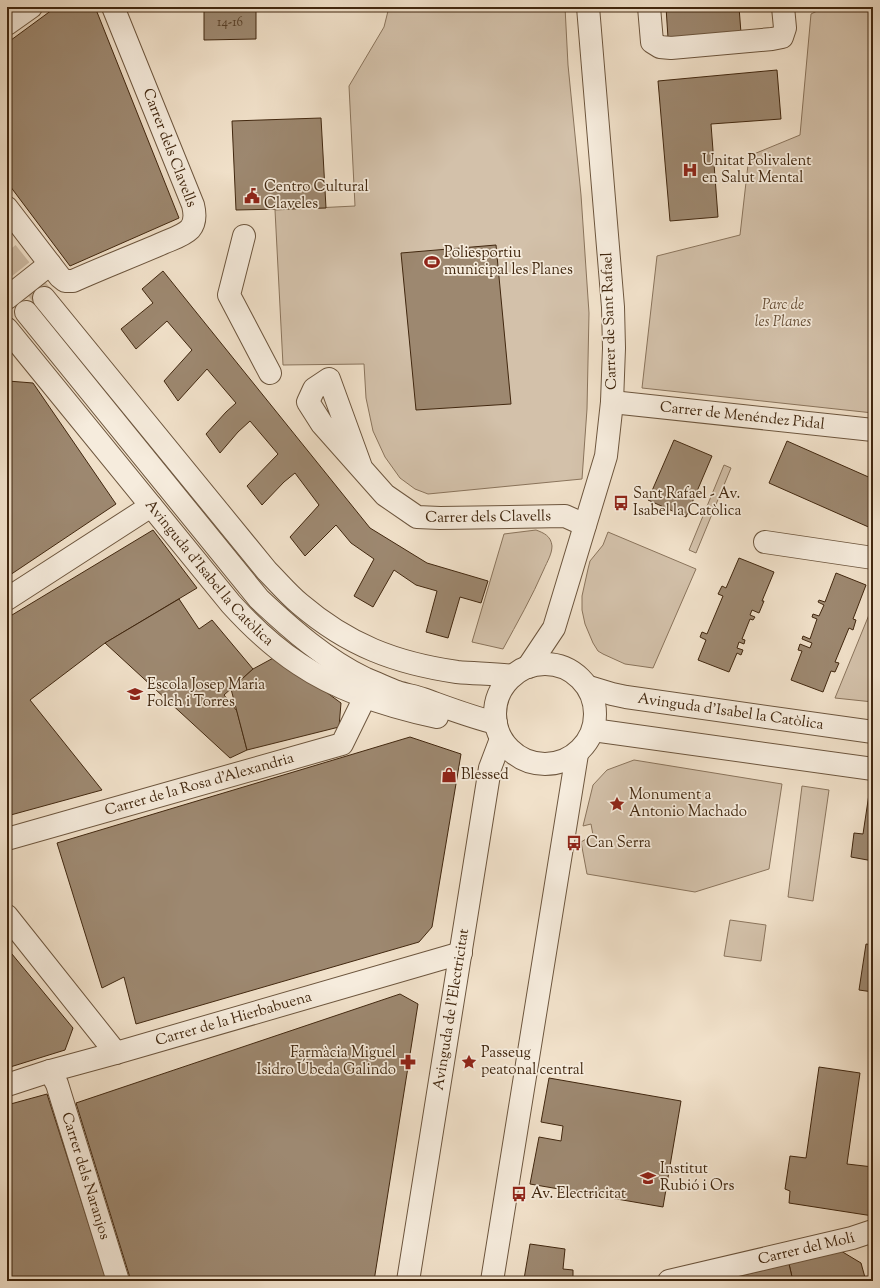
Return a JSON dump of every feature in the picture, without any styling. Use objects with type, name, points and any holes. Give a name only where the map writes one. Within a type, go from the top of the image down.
[{"type":"street","points":[[7,24],[31,7]]},
{"type":"street","name":"Carrer dels Clavells","points":[[50,264],[65,281],[73,281],[178,236],[190,229],[195,217],[193,205],[113,7]]},
{"type":"street","name":"Carrer de Sant Rafael","points":[[520,671],[554,628],[606,456],[612,402],[614,348],[612,307],[588,7]]},
{"type":"street","points":[[649,7],[652,42],[660,47],[671,48],[782,37],[785,28],[783,7]]},
{"type":"street","points":[[7,208],[50,264],[7,298]]},
{"type":"street","points":[[244,236],[229,295],[270,373]]},
{"type":"street","points":[[44,298],[268,571],[299,603],[322,621],[346,637],[370,649],[389,657],[431,668],[449,670],[520,671],[544,663],[562,666],[582,678],[589,687],[595,705],[593,730],[584,746],[577,754],[566,762],[540,765],[525,761],[511,752],[491,727],[501,689],[520,671]]},
{"type":"street","name":"Avinguda d'Isabel la Catòlica","points":[[26,312],[259,599],[281,620],[305,640],[348,669],[398,692],[422,699],[491,727]]},
{"type":"street","name":"Avinguda d'Isabel la Catòlica","points":[[7,329],[14,349],[151,506],[231,604],[264,638],[300,665],[328,681],[365,697],[392,706],[446,719],[491,727]]},
{"type":"street","name":"Carrer dels Clavells","points":[[361,467],[329,379],[314,389],[308,402],[322,424],[385,495],[417,517],[448,518],[564,516],[584,525]]},
{"type":"street","name":"Carrer de Menéndez Pidal","points":[[612,402],[873,430]]},
{"type":"street","points":[[322,424],[342,415]]},
{"type":"street","points":[[7,599],[151,506]]},
{"type":"street","points":[[765,542],[873,558]]},
{"type":"street","points":[[554,628],[572,671]]},
{"type":"street","name":"Avinguda d'Isabel la Catòlica","points":[[589,687],[626,697],[873,732]]},
{"type":"street","name":"Carrer de la Rosa d'Alexandria","points":[[7,839],[342,744],[365,697]]},
{"type":"street","name":"Avinguda de l'Electricitat","points":[[408,1281],[490,768],[491,727]]},
{"type":"street","points":[[593,730],[873,769]]},
{"type":"street","points":[[492,1281],[577,754]]},
{"type":"street","points":[[7,916],[116,1053]]},
{"type":"street","name":"Carrer de la Hierbabuena","points":[[7,1085],[50,1071],[461,953]]},
{"type":"street","name":"Carrer dels Naranjos","points":[[50,1071],[57,1084],[118,1281]]},
{"type":"street","name":"Carrer del Molí","points":[[669,1281],[872,1234]]},
{"type":"green space","name":"Poliesportiu municipal les Planes","points":[[389,7],[565,7],[568,65],[581,195],[589,313],[587,409],[582,479],[428,494],[415,489],[400,478],[385,457],[373,431],[366,398],[364,364],[283,365],[275,210],[355,206],[349,86],[384,27]]},
{"type":"green space","name":"Parc de les Planes","points":[[825,7],[873,7],[873,413],[642,388],[657,256],[740,235],[749,156],[800,135],[811,14]]},
{"type":"green space","points":[[724,465],[731,468],[696,553],[689,550]]},
{"type":"green space","points":[[536,530],[549,537],[552,546],[551,552],[534,590],[503,649],[472,642],[504,534]]},
{"type":"green space","points":[[608,532],[696,569],[653,668],[625,664],[598,651],[585,624],[582,610],[582,596],[590,561],[603,545]]},
{"type":"green space","points":[[873,605],[873,702],[835,698]]},
{"type":"green space","points":[[634,760],[782,784],[769,869],[695,892],[587,874],[581,842],[593,835],[591,824],[583,826],[593,785],[607,770]]},
{"type":"green space","points":[[802,786],[829,790],[813,901],[788,897]]},
{"type":"green space","points":[[730,920],[766,925],[761,961],[724,956]]},
{"type":"building","points":[[56,7],[95,7],[179,218],[70,266],[7,182],[7,43]]},
{"type":"building","points":[[204,7],[256,7],[256,39],[204,40]]},
{"type":"building","points":[[666,7],[739,7],[741,33],[668,38]]},
{"type":"building","name":"Unitat Polivalent en Salut Mental","points":[[777,70],[781,119],[711,124],[718,217],[670,221],[658,81]]},
{"type":"building","points":[[321,118],[326,208],[236,210],[232,121]]},
{"type":"building","points":[[496,245],[511,404],[416,410],[401,253]]},
{"type":"building","points":[[163,271],[370,528],[427,563],[488,581],[481,603],[460,597],[448,638],[426,632],[437,591],[416,585],[394,570],[373,607],[354,596],[374,559],[351,543],[336,525],[305,556],[290,537],[319,505],[295,473],[262,505],[247,486],[278,454],[250,421],[238,432],[220,453],[206,434],[236,403],[207,369],[178,401],[164,381],[192,350],[167,321],[136,349],[121,329],[153,303],[142,289]]},
{"type":"building","points":[[7,382],[33,383],[116,504],[7,577]]},
{"type":"building","points":[[674,440],[712,456],[686,517],[648,500]]},
{"type":"building","points":[[787,441],[873,479],[873,529],[769,483]]},
{"type":"building","points":[[153,530],[197,588],[105,643],[30,700],[102,790],[7,816],[7,618]]},
{"type":"building","points":[[739,558],[774,572],[762,601],[764,601],[759,613],[752,610],[750,615],[755,617],[753,620],[750,619],[742,639],[745,640],[744,644],[739,642],[737,648],[743,650],[741,655],[737,653],[729,672],[698,660],[706,640],[700,637],[702,632],[707,634],[723,596],[718,594],[722,586],[726,588]]},
{"type":"building","points":[[836,573],[866,585],[853,619],[856,620],[853,630],[849,628],[835,662],[839,663],[835,672],[831,671],[823,692],[791,680],[802,651],[798,650],[800,644],[810,648],[812,643],[802,639],[803,636],[810,639],[817,619],[812,617],[813,614],[819,616],[824,605],[818,602],[819,600],[825,602]]},
{"type":"building","points":[[179,599],[199,629],[212,620],[253,669],[224,695],[237,711],[247,750],[230,758],[105,643]]},
{"type":"building","points":[[277,656],[341,703],[339,727],[247,750],[231,689],[253,669]]},
{"type":"building","points":[[410,737],[461,754],[432,927],[419,942],[136,1024],[124,977],[102,988],[57,843]]},
{"type":"building","points":[[869,794],[873,794],[873,861],[851,857],[854,833],[863,834]]},
{"type":"building","points":[[866,944],[873,945],[873,992],[859,990]]},
{"type":"building","points":[[7,948],[73,1028],[65,1050],[7,1068]]},
{"type":"building","points":[[400,994],[418,1004],[374,1281],[131,1281],[76,1103]]},
{"type":"building","points":[[819,1067],[860,1073],[847,1164],[873,1167],[873,1216],[789,1203],[790,1191],[785,1189],[790,1156],[806,1158]]},
{"type":"building","points":[[549,1078],[681,1101],[663,1207],[530,1184],[539,1137],[561,1141],[563,1126],[541,1122]]},
{"type":"building","points":[[47,1094],[107,1281],[7,1281],[7,1105]]},
{"type":"building","points":[[530,1244],[565,1249],[563,1269],[573,1270],[573,1281],[534,1281],[524,1279]]},
{"type":"building","points":[[841,1251],[861,1263],[866,1281],[793,1281],[789,1264]]},
{"type":"building","points":[[789,1264],[793,1281],[736,1281],[735,1277]]},
{"type":"building","points":[[735,1277],[736,1281],[719,1281]]},
{"type":"tunnel","points":[[7,252],[44,298]]},
{"type":"place","name":"Unitat Polivalent en Salut Mental","points":[[690,170]]},
{"type":"place","name":"Centro Cultural Claveles","points":[[252,196]]},
{"type":"place","name":"Poliesportiu municipal les Planes","points":[[432,262]]},
{"type":"place","name":"Sant Rafael - Av. Isabel la Catòlica","points":[[621,503]]},
{"type":"place","name":"Escola Josep Maria Folch i Torres","points":[[135,694]]},
{"type":"place","name":"Blessed","points":[[449,775]]},
{"type":"place","name":"Monument a Antonio Machado","points":[[617,804]]},
{"type":"place","name":"Can Serra","points":[[574,843]]},
{"type":"place","name":"Farmàcia Miguel Isidro Úbeda Galindo","points":[[408,1062]]},
{"type":"place","name":"Passeug peatonal central","points":[[469,1062]]},
{"type":"place","name":"Institut Rubió i Ors","points":[[648,1178]]},
{"type":"place","name":"Av. Electricitat","points":[[519,1194]]}]
